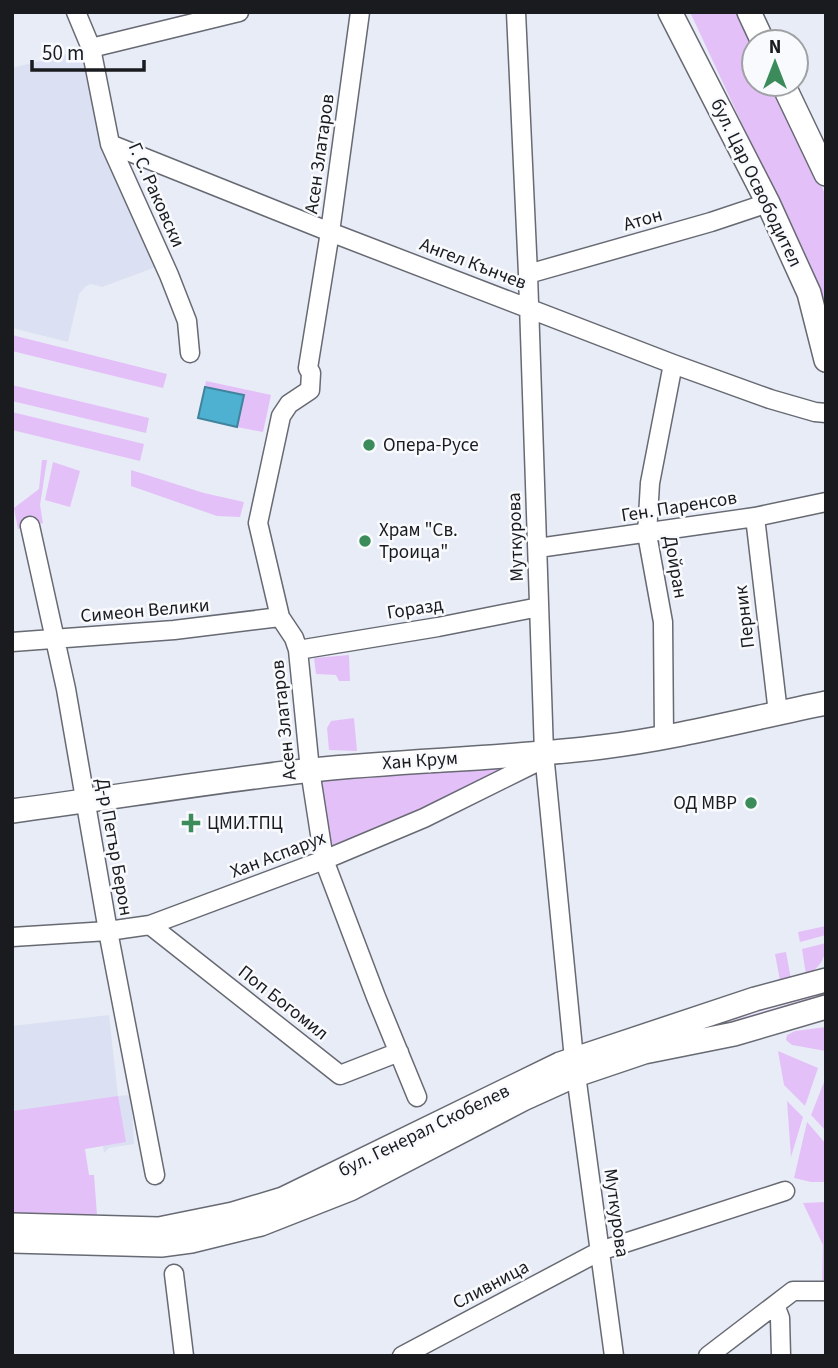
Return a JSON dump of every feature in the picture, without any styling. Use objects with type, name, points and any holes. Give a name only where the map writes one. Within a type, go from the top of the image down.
[{"type":"main road","name":"бул. Цар Освободител","points":[[670,12],[768,203],[809,293],[826,360]]},
{"type":"main road","points":[[749,12],[756,28]]},
{"type":"main road","points":[[790,98],[826,174]]},
{"type":"main road","name":"Хан Крум","points":[[12,811],[310,770],[604,747],[826,703]]},
{"type":"main road","name":"бул. Генерал Скобелев","points":[[12,1225],[159,1229],[283,1199],[575,1067],[755,999],[826,980]]},
{"type":"main road","name":"бул. Генерал Скобелев","points":[[12,1241],[161,1245],[261,1224],[350,1189],[523,1098],[575,1067],[734,1034],[820,1011]]},
{"type":"street","name":"Г. С. Раковски","points":[[76,12],[91,48],[110,144],[187,321],[190,353]]},
{"type":"street","points":[[91,48],[239,12]]},
{"type":"street","name":"Асен Златаров","points":[[360,12],[330,232],[308,368],[311,373],[310,390],[289,404],[281,416],[258,523],[280,617],[294,638],[298,650],[310,770],[324,860],[417,1097]]},
{"type":"street","name":"Муткурова","points":[[516,12],[538,548],[541,754],[575,1067],[614,1356]]},
{"type":"street","name":"Ангел Кънчев","points":[[110,144],[673,364],[770,399],[826,413]]},
{"type":"street","name":"Атон","points":[[528,274],[768,203]]},
{"type":"street","name":"Дойран","points":[[664,737],[663,622],[647,534],[650,483],[673,364]]},
{"type":"street","name":"Ген. Паренсов","points":[[538,548],[755,517],[826,502]]},
{"type":"street","name":"Перник","points":[[755,517],[778,713]]},
{"type":"street","name":"Д-р Петър Берон","points":[[30,526],[55,639],[155,1175]]},
{"type":"street","name":"Горазд","points":[[298,650],[539,607]]},
{"type":"street","name":"Симеон Велики","points":[[12,642],[187,629],[280,617]]},
{"type":"street","name":"Хан Аспарух","points":[[12,937],[108,932],[150,925],[324,860],[424,818],[533,764],[541,754]]},
{"type":"street","name":"Поп Богомил","points":[[150,925],[340,1075],[399,1052]]},
{"type":"street","name":"Сливница","points":[[402,1356],[600,1251],[785,1191]]},
{"type":"street","points":[[174,1274],[184,1356]]},
{"type":"street","points":[[708,1356],[793,1291],[826,1291]]},
{"type":"street","points":[[775,1305],[780,1318],[781,1356]]},
{"type":"shaded area","points":[[690,12],[742,12],[748,28],[740,28],[740,98],[781,98],[826,196],[826,326],[811,272]]},
{"type":"shaded area","points":[[91,48],[110,144],[164,264],[102,287],[91,284],[86,286],[79,294],[68,342],[12,328],[12,68]]},
{"type":"shaded area","points":[[12,335],[167,374],[163,388],[12,351]]},
{"type":"shaded area","points":[[206,381],[271,395],[263,432],[237,427],[244,395],[205,387]]},
{"type":"shaded area","points":[[12,385],[149,418],[146,433],[12,401]]},
{"type":"shaded area","points":[[12,412],[144,444],[140,461],[12,430]]},
{"type":"shaded area","points":[[42,460],[47,460],[40,505],[43,523],[18,529],[14,508],[39,489]]},
{"type":"shaded area","points":[[53,462],[80,471],[70,507],[45,500]]},
{"type":"shaded area","points":[[131,470],[204,493],[244,502],[240,517],[217,516],[131,486]]},
{"type":"shaded area","points":[[349,655],[350,681],[339,681],[336,675],[316,674],[314,658]]},
{"type":"shaded area","points":[[354,718],[357,751],[329,750],[327,728],[331,721]]},
{"type":"shaded area","points":[[544,753],[324,860],[310,770]]},
{"type":"shaded area","points":[[826,926],[826,935],[800,942],[798,932]]},
{"type":"shaded area","points":[[826,943],[821,962],[806,975],[802,949]]},
{"type":"shaded area","points":[[786,952],[791,979],[780,981],[775,954]]},
{"type":"shaded area","points":[[826,993],[826,1000],[721,1024]]},
{"type":"shaded area","points":[[109,1015],[118,1096],[131,1095],[134,1144],[109,1148],[104,1153],[103,1146],[85,1149],[12,1150],[12,1026]]},
{"type":"shaded area","points":[[826,1027],[826,1051],[792,1045],[786,1040],[787,1035],[795,1031]]},
{"type":"shaded area","points":[[778,1051],[818,1068],[805,1106],[784,1085]]},
{"type":"shaded area","points":[[826,1077],[826,1131],[811,1115]]},
{"type":"shaded area","points":[[118,1096],[126,1142],[85,1149],[89,1175],[94,1175],[97,1215],[12,1214],[12,1111]]},
{"type":"shaded area","points":[[787,1101],[803,1117],[791,1157]]},
{"type":"shaded area","points":[[807,1122],[826,1144],[826,1182],[794,1178]]},
{"type":"shaded area","points":[[826,1202],[826,1292],[822,1292],[823,1245],[803,1203]]},
{"type":"water","points":[[205,387],[244,395],[237,427],[198,418]]},
{"type":"place","name":"Опера-Русе","points":[[369,445]]},
{"type":"place","name":"Храм \"Св. Троица\"","points":[[365,541]]},
{"type":"place","name":"ОД МВР","points":[[751,803]]},
{"type":"place","name":"ЦМИ.ТПЦ","points":[[191,823]]}]
